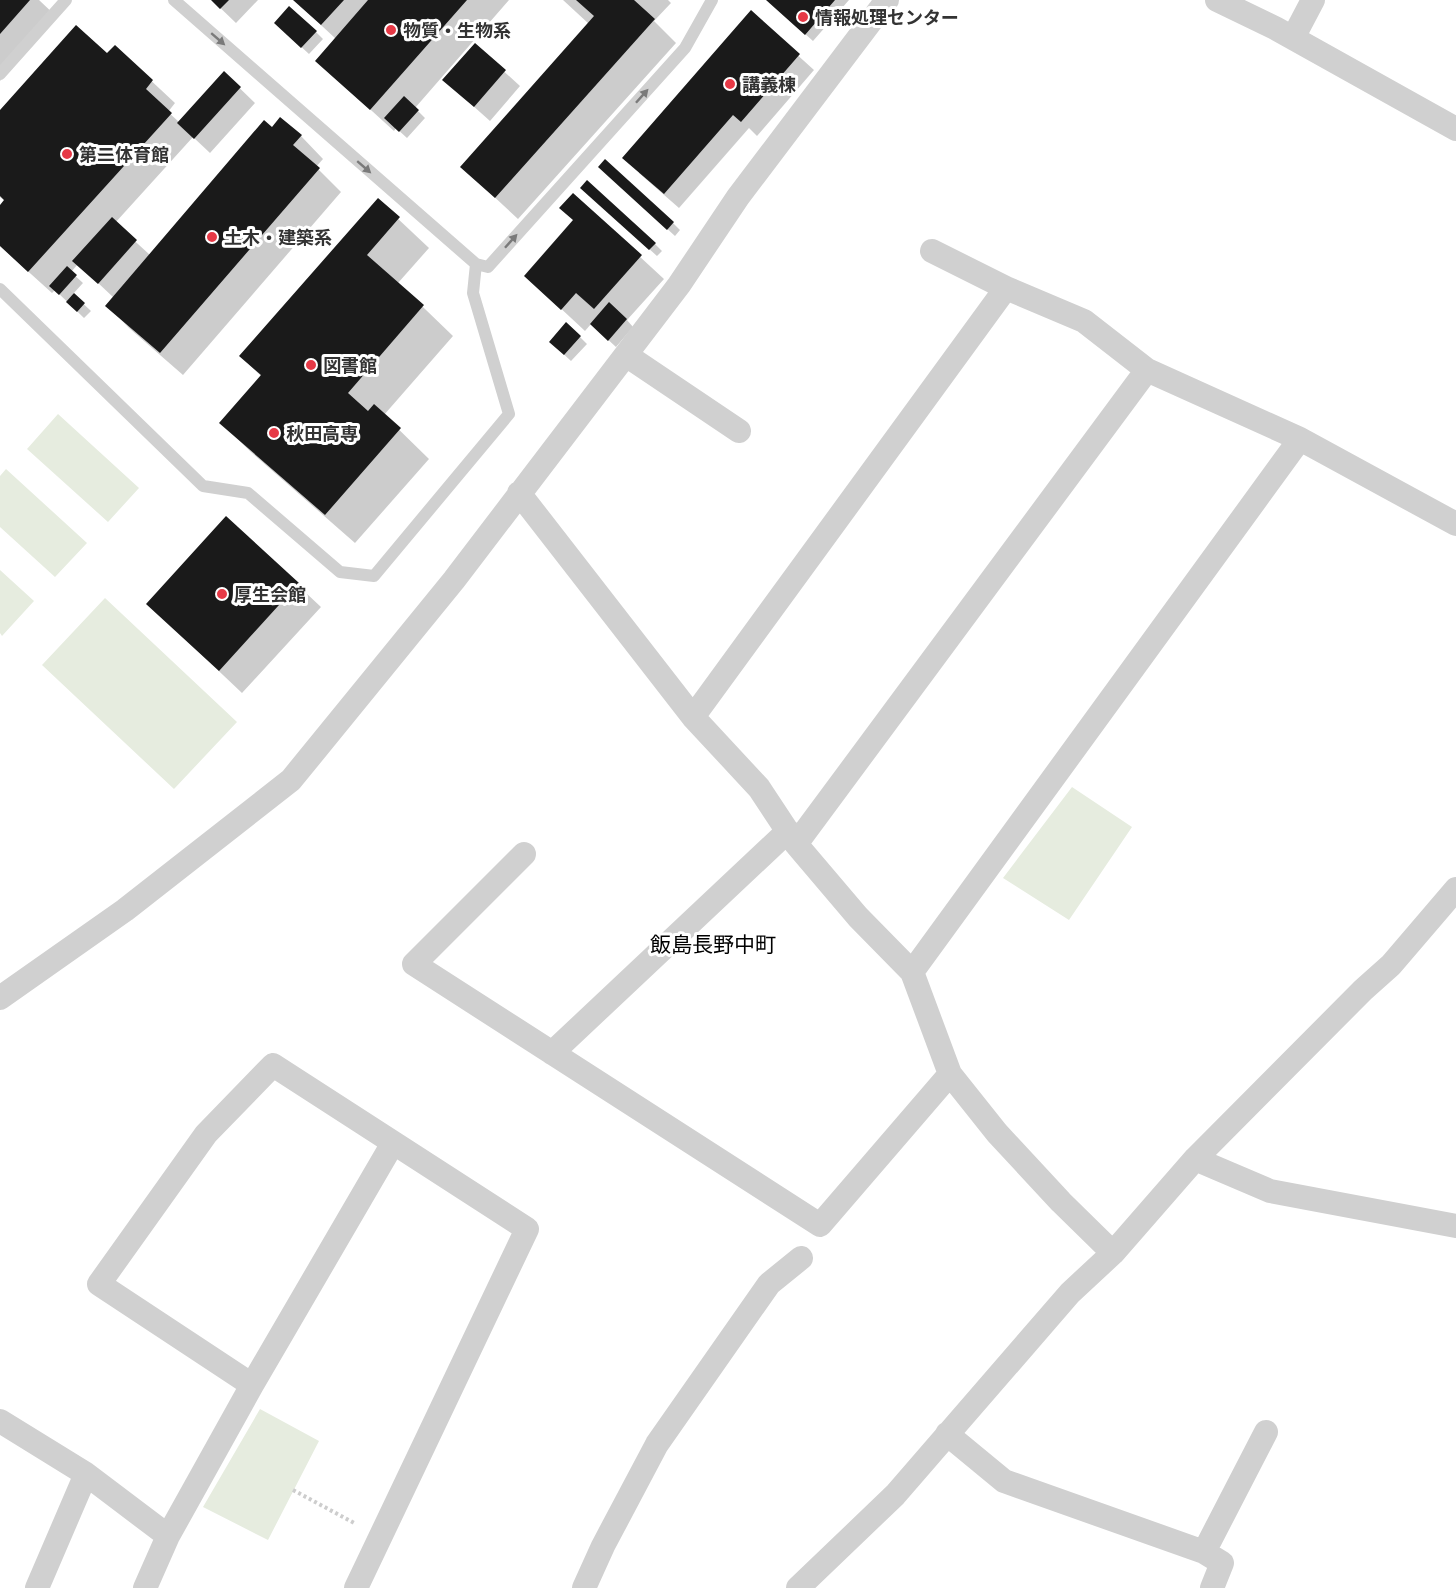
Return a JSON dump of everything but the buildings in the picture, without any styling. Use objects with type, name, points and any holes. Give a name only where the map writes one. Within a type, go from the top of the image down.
[{"type":"street","points":[[0,998],[124,910],[291,780],[454,580],[680,285],[738,197],[887,0]]},
{"type":"street","points":[[1217,0],[1293,38],[1456,129]]},
{"type":"street","points":[[1293,38],[1313,0]]},
{"type":"street","points":[[932,251],[1006,288],[1084,321],[1147,370],[1300,439],[1456,524]]},
{"type":"street","points":[[693,717],[1006,288]]},
{"type":"street","points":[[626,354],[739,431]]},
{"type":"street","points":[[552,1053],[792,837],[1147,370]]},
{"type":"street","points":[[912,972],[1300,439]]},
{"type":"street","points":[[519,493],[693,717],[759,788],[792,837],[858,917],[912,972],[950,1074],[997,1133],[1061,1202],[1113,1253]]},
{"type":"street","points":[[524,854],[414,963],[820,1225],[950,1074]]},
{"type":"street","points":[[798,1588],[895,1495],[1070,1293],[1113,1253],[1195,1159],[1362,990],[1391,965],[1456,889]]},
{"type":"street","points":[[252,1385],[99,1284],[206,1134],[273,1065],[527,1229],[356,1588]]},
{"type":"street","points":[[145,1588],[168,1536],[252,1385],[393,1143]]},
{"type":"street","points":[[1195,1159],[1270,1191],[1456,1226]]},
{"type":"street","points":[[584,1588],[603,1546],[657,1444],[769,1284],[801,1258]]},
{"type":"street","points":[[0,1420],[86,1474],[168,1536]]},
{"type":"street","points":[[1204,1552],[1266,1432]]},
{"type":"street","points":[[947,1434],[1004,1481],[1204,1552],[1222,1563],[1212,1588]]},
{"type":"street","points":[[37,1588],[86,1474]]},
{"type":"lane","points":[[0,74],[66,0]]},
{"type":"lane","points":[[174,0],[476,264],[488,267],[686,48],[712,0]]},
{"type":"lane","points":[[0,289],[203,486],[248,493],[340,572],[374,576],[509,414],[473,292],[476,264]]},
{"type":"path","points":[[293,1490],[381,1537]]},
{"type":"shaded area","points":[[58,414],[139,488],[108,522],[27,449]]},
{"type":"shaded area","points":[[6,469],[87,543],[55,577],[0,527],[0,476]]},
{"type":"shaded area","points":[[0,570],[34,601],[2,636],[0,633]]},
{"type":"shaded area","points":[[105,598],[237,722],[174,789],[42,665]]},
{"type":"shaded area","points":[[1072,787],[1132,827],[1069,920],[1003,878]]},
{"type":"shaded area","points":[[260,1409],[319,1441],[268,1540],[203,1507]]},
{"type":"place","name":"情報処理センター","points":[[803,17]]},
{"type":"place","name":"物質・生物系","points":[[391,30]]},
{"type":"place","name":"講義棟","points":[[730,84]]},
{"type":"place","name":"第二体育館","points":[[67,154]]},
{"type":"place","name":"土木・建築系","points":[[212,237]]},
{"type":"place","name":"図書館","points":[[311,365]]},
{"type":"place","name":"秋田高専","points":[[274,433]]},
{"type":"place","name":"厚生会館","points":[[222,594]]},
{"type":"district","name":"飯島長野中町","points":[[713,944]]}]
